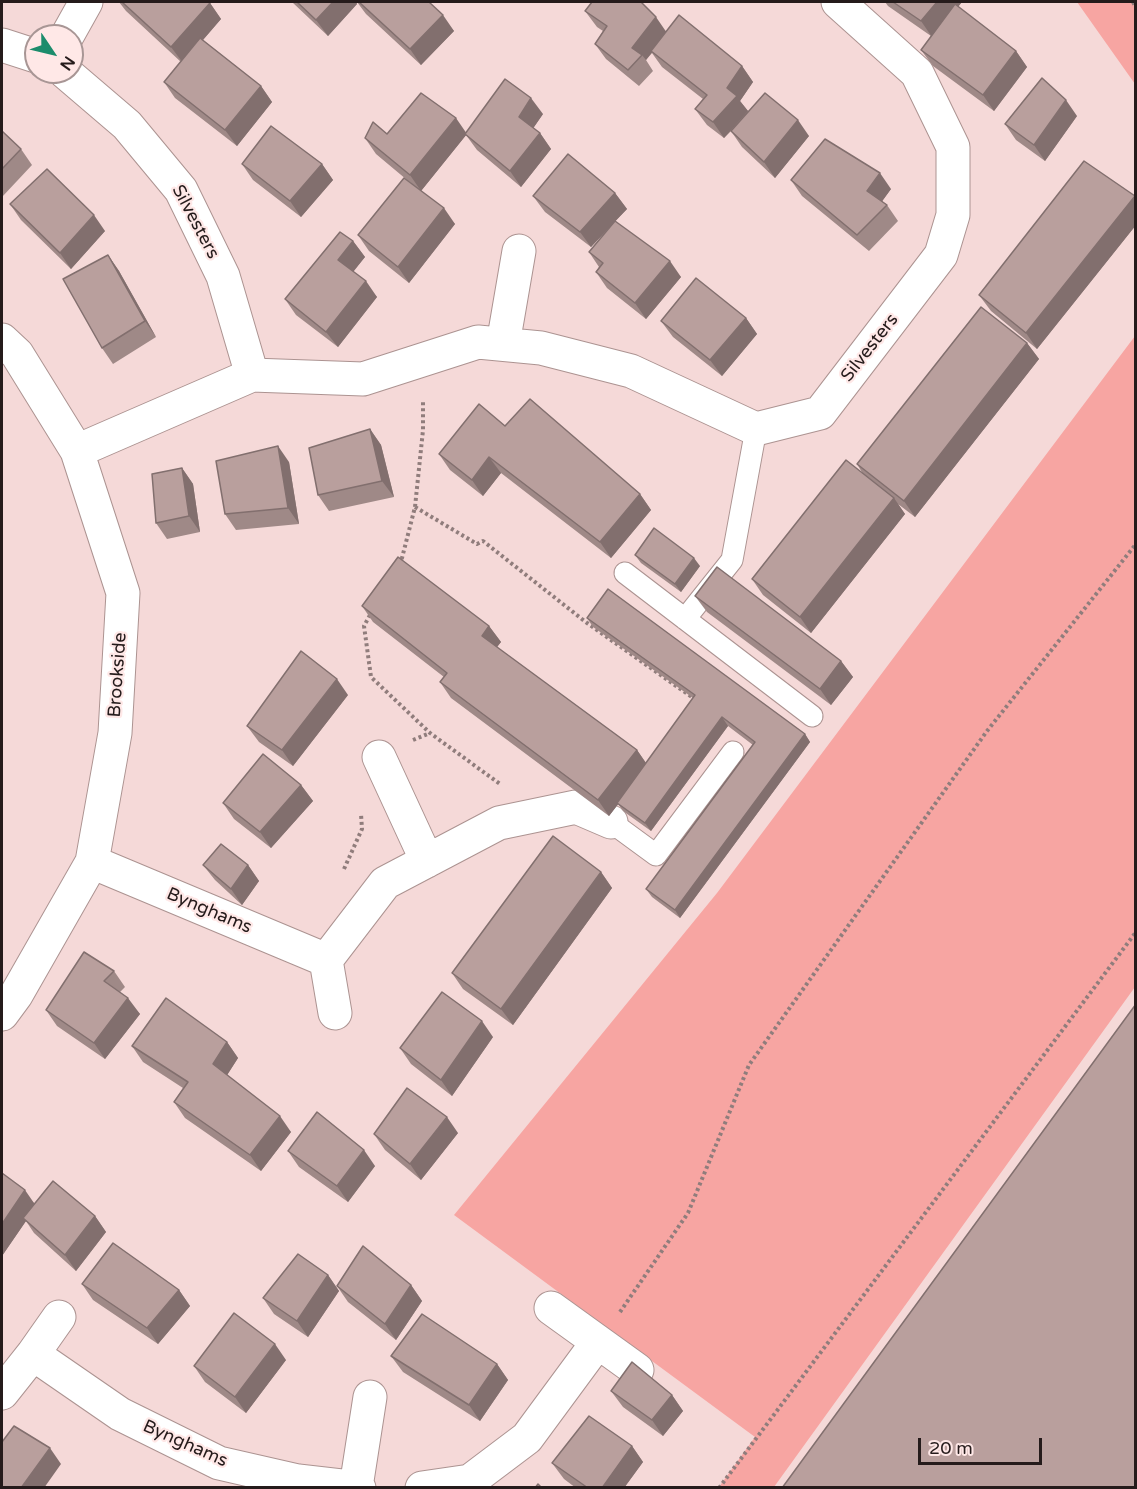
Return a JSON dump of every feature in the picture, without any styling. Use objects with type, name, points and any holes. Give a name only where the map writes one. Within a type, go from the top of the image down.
[{"type":"street","points":[[74,24],[86,2]]},
{"type":"street","name":"Silvesters","points":[[756,429],[820,413],[941,255],[953,215],[953,147],[917,74],[838,2]]},
{"type":"street","points":[[2,45],[24,52]]},
{"type":"street","name":"Silvesters","points":[[79,84],[127,125],[181,190],[223,276],[252,375]]},
{"type":"street","points":[[503,344],[519,251]]},
{"type":"street","name":"Brookside","points":[[2,340],[17,354],[77,452],[123,593],[115,733],[92,862],[16,995],[2,1014]]},
{"type":"street","points":[[77,452],[252,375],[363,379],[478,342],[541,348],[631,371],[756,429]]},
{"type":"street","points":[[379,757],[427,861]]},
{"type":"street","points":[[335,1013],[326,960],[385,883],[499,823],[576,807],[611,822]]},
{"type":"street","name":"Bynghams","points":[[92,862],[326,960]]},
{"type":"street","points":[[551,1308],[636,1370]]},
{"type":"street","points":[[2,1393],[59,1317]]},
{"type":"street","points":[[422,1488],[470,1481],[527,1438],[597,1343]]},
{"type":"street","name":"Bynghams","points":[[33,1354],[120,1414],[219,1463],[298,1481],[357,1487],[370,1397]]},
{"type":"lane","points":[[685,619],[732,560],[756,429]]},
{"type":"lane","points":[[625,573],[812,716]]},
{"type":"lane","points":[[611,822],[656,855],[733,752]]},
{"type":"path","points":[[1133,2],[1136,8]]},
{"type":"path","points":[[396,568],[402,558],[414,507],[423,430],[422,360]]},
{"type":"path","points":[[414,507],[477,544],[483,541],[587,623],[701,704]]},
{"type":"path","points":[[597,1343],[688,1213],[749,1065],[987,731],[1136,544]]},
{"type":"path","points":[[375,607],[364,626],[370,677],[430,734],[505,787],[512,820]]},
{"type":"path","points":[[379,757],[401,744],[430,734]]},
{"type":"path","points":[[344,870],[362,829],[360,805]]},
{"type":"path","points":[[719,1488],[1136,932]]},
{"type":"shaded area","points":[[1077,2],[1135,2],[1135,84]]},
{"type":"shaded area","points":[[1135,336],[1135,987],[774,1487],[719,1487],[755,1437],[454,1215],[717,893]]},
{"type":"building","points":[[122,2],[208,2],[210,3],[171,47]]},
{"type":"building","points":[[297,2],[333,2],[316,20]]},
{"type":"building","points":[[359,2],[429,2],[443,15],[410,49]]},
{"type":"building","points":[[592,2],[641,2],[656,17],[632,48],[642,55],[628,70],[595,44],[607,26],[585,11]]},
{"type":"building","points":[[893,2],[937,2],[921,21]]},
{"type":"building","points":[[955,4],[1016,51],[983,95],[921,50]]},
{"type":"building","points":[[679,15],[742,66],[727,88],[737,96],[713,122],[695,109],[707,95],[651,51]]},
{"type":"building","points":[[200,38],[261,86],[225,130],[164,82]]},
{"type":"building","points":[[1042,78],[1066,100],[1034,145],[1005,124]]},
{"type":"building","points":[[505,79],[531,98],[519,117],[540,133],[510,171],[465,134]]},
{"type":"building","points":[[421,93],[456,118],[410,175],[365,138],[373,122],[387,134]]},
{"type":"building","points":[[765,93],[798,120],[764,162],[731,131]]},
{"type":"building","points":[[271,126],[322,164],[290,201],[242,164]]},
{"type":"building","points":[[2,131],[21,149],[2,169]]},
{"type":"building","points":[[825,139],[880,173],[867,191],[887,205],[857,235],[791,180]]},
{"type":"building","points":[[568,154],[615,193],[580,232],[533,196]]},
{"type":"building","points":[[1084,161],[1135,196],[1026,333],[979,295]]},
{"type":"building","points":[[47,169],[94,215],[60,253],[10,204]]},
{"type":"building","points":[[404,178],[444,208],[398,267],[358,235]]},
{"type":"building","points":[[615,221],[670,261],[635,303],[596,272],[603,263],[589,252]]},
{"type":"building","points":[[340,232],[353,241],[338,260],[366,281],[326,332],[285,299]]},
{"type":"building","points":[[108,255],[145,321],[102,348],[63,279]]},
{"type":"building","points":[[696,278],[746,318],[710,360],[661,321]]},
{"type":"building","points":[[981,307],[1027,343],[904,501],[857,464]]},
{"type":"building","points":[[530,399],[640,494],[600,542],[489,457],[472,480],[439,454],[479,404],[505,426]]},
{"type":"building","points":[[370,429],[382,481],[318,495],[309,448]]},
{"type":"building","points":[[278,446],[288,508],[225,514],[216,461]]},
{"type":"building","points":[[846,460],[894,498],[800,617],[752,579]]},
{"type":"building","points":[[182,468],[189,516],[156,523],[152,474]]},
{"type":"building","points":[[654,528],[694,558],[675,584],[635,555]]},
{"type":"building","points":[[398,557],[489,626],[482,636],[637,750],[598,800],[440,682],[447,673],[362,606]]},
{"type":"building","points":[[717,567],[841,661],[820,689],[695,596]]},
{"type":"building","points":[[608,589],[805,734],[675,910],[646,889],[755,742],[722,717],[645,823],[617,803],[695,695],[587,618]]},
{"type":"building","points":[[301,651],[337,679],[282,750],[247,726]]},
{"type":"building","points":[[263,754],[301,785],[260,832],[223,803]]},
{"type":"building","points":[[553,836],[601,872],[501,1009],[452,973]]},
{"type":"building","points":[[221,844],[248,865],[231,889],[203,865]]},
{"type":"building","points":[[84,952],[114,971],[104,981],[128,998],[94,1043],[46,1010]]},
{"type":"building","points":[[442,992],[482,1021],[441,1080],[400,1048]]},
{"type":"building","points":[[166,998],[227,1042],[213,1064],[280,1116],[250,1155],[174,1102],[188,1082],[132,1046]]},
{"type":"building","points":[[1136,1004],[1136,1488],[782,1488]]},
{"type":"building","points":[[407,1088],[447,1117],[410,1164],[374,1134]]},
{"type":"building","points":[[317,1112],[364,1150],[337,1186],[288,1151]]},
{"type":"building","points":[[2,1173],[25,1190],[2,1224]]},
{"type":"building","points":[[53,1181],[95,1216],[65,1255],[23,1218]]},
{"type":"building","points":[[113,1243],[179,1290],[147,1328],[82,1284]]},
{"type":"building","points":[[363,1246],[411,1285],[385,1324],[337,1286]]},
{"type":"building","points":[[298,1254],[328,1275],[297,1321],[263,1298]]},
{"type":"building","points":[[234,1313],[275,1344],[235,1397],[194,1366]]},
{"type":"building","points":[[422,1314],[497,1364],[469,1405],[391,1356]]},
{"type":"building","points":[[632,1362],[672,1395],[652,1420],[611,1391]]},
{"type":"building","points":[[589,1416],[632,1446],[602,1488],[588,1488],[552,1463]]},
{"type":"building","points":[[14,1426],[50,1448],[21,1488],[2,1488],[2,1442]]}]
